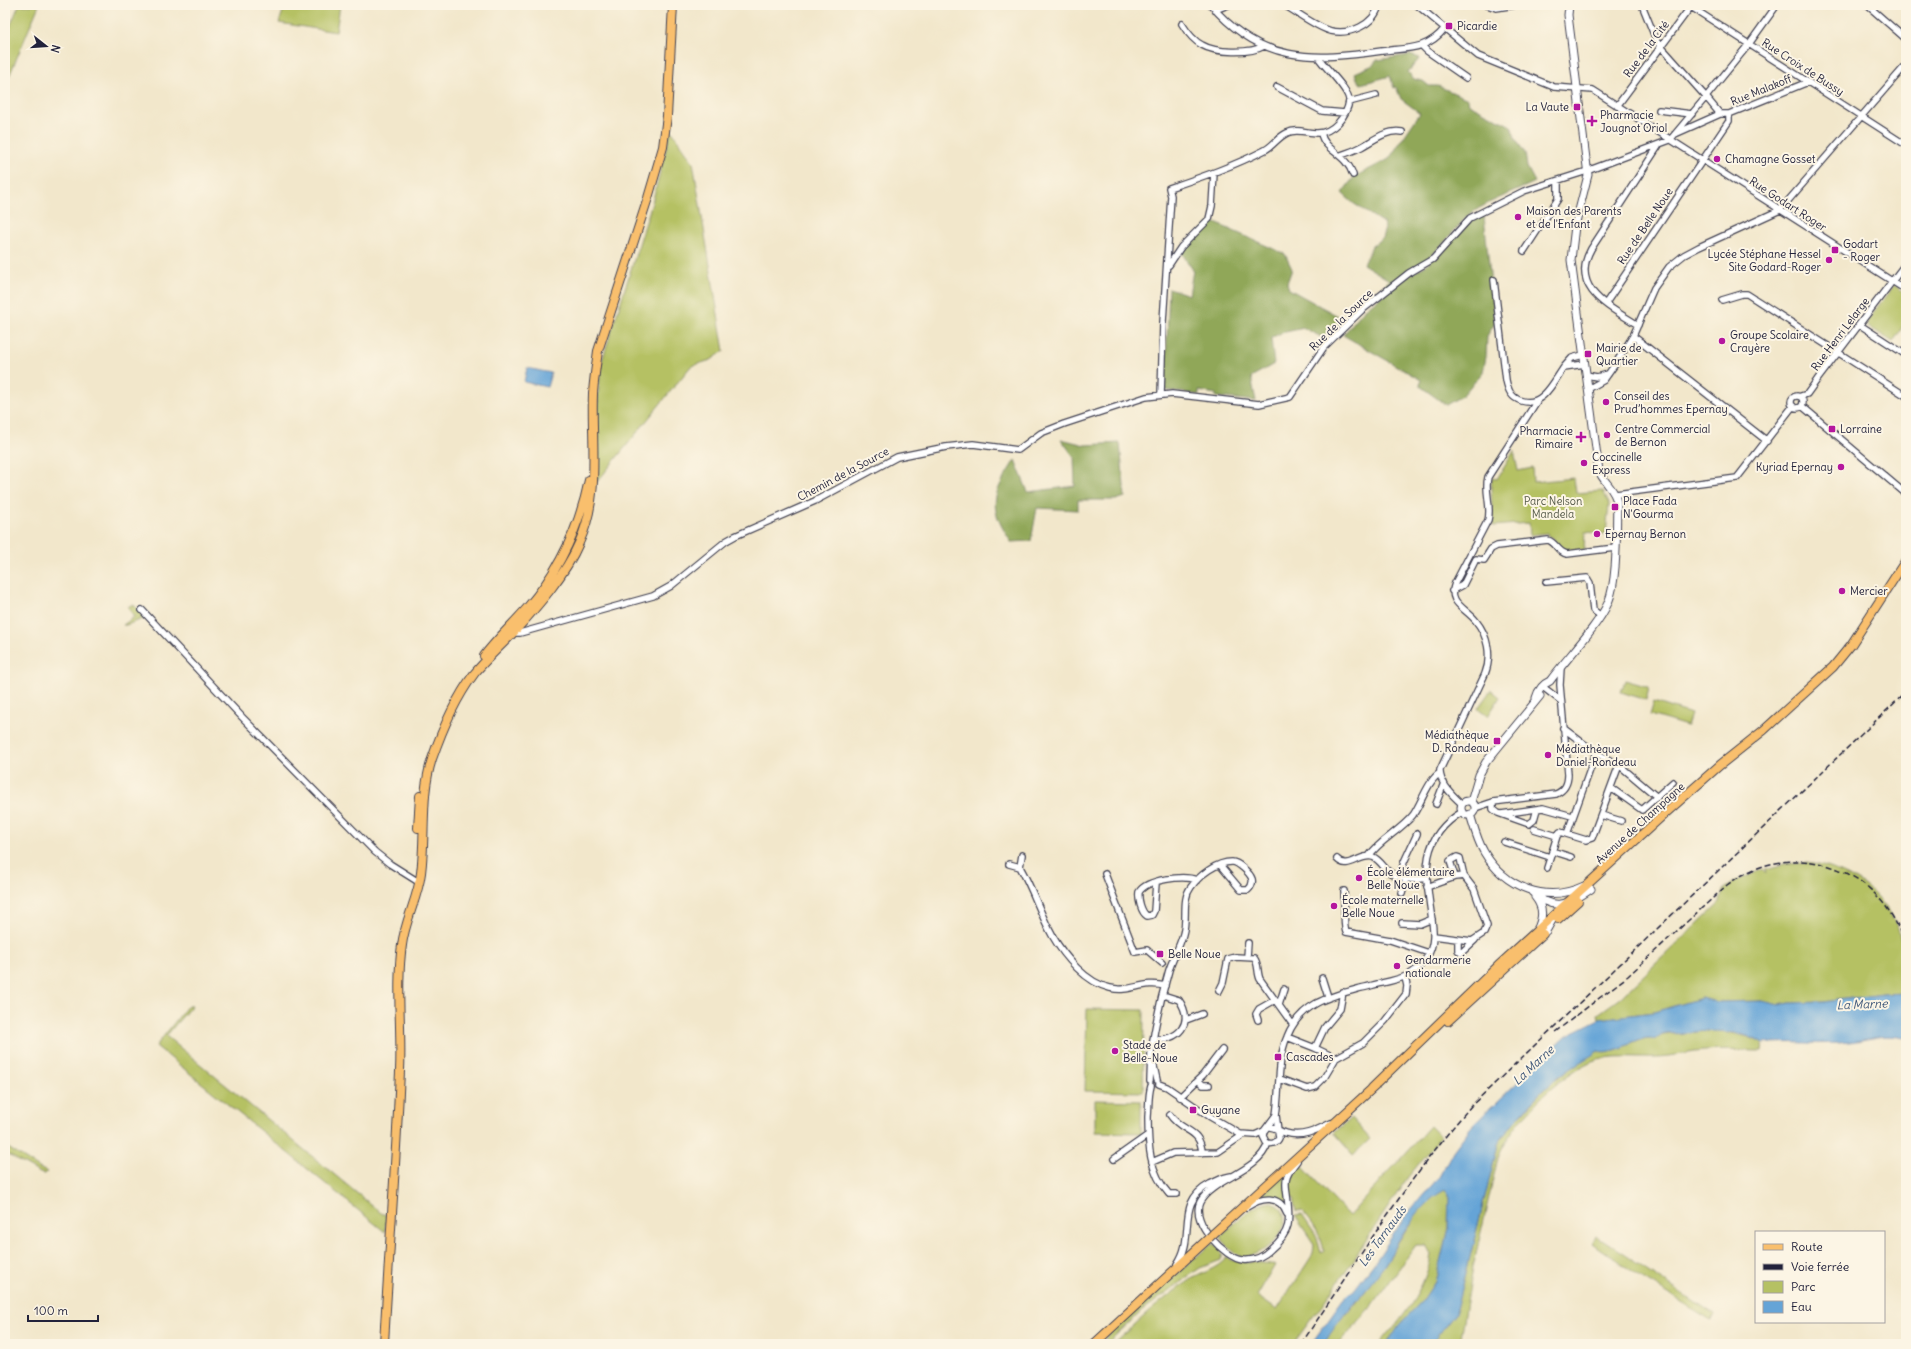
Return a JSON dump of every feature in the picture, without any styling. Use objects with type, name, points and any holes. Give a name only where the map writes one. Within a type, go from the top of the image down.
[{"type":"main road","points":[[384,1344],[400,1070],[401,957],[403,936],[422,866],[426,786],[438,744],[466,686],[511,631],[562,573],[579,545],[588,520],[594,471],[593,393],[598,351],[655,177],[666,132],[673,5]]},
{"type":"main road","points":[[1094,1344],[1372,1088],[1546,931],[1591,886],[1764,730],[1843,655],[1906,560]]},
{"type":"main road","points":[[415,896],[417,881],[420,795],[425,764],[447,712],[464,684],[486,654],[511,631]]},
{"type":"main road","points":[[1372,1088],[1473,989],[1566,905],[1591,886]]},
{"type":"street","points":[[1213,7],[1228,5]]},
{"type":"street","points":[[1284,5],[1332,31],[1349,30],[1362,27],[1371,19],[1378,5]]},
{"type":"street","name":"Rue Godart Roger","points":[[1417,5],[1478,56],[1554,87],[1593,90],[1906,290]]},
{"type":"street","points":[[1487,5],[1496,8],[1515,5]]},
{"type":"street","points":[[1569,5],[1568,15],[1588,171],[1588,180],[1575,226],[1571,260],[1599,471],[1603,481],[1616,494],[1613,584],[1608,602],[1601,616],[1484,765],[1479,775],[1472,808],[1479,843],[1492,864],[1509,881],[1530,891],[1543,894],[1565,893],[1591,886]]},
{"type":"street","points":[[1642,5],[1657,42],[1720,114],[1675,134]]},
{"type":"street","name":"Rue de la Cité","points":[[1617,106],[1690,5]]},
{"type":"street","name":"Rue Croix de Bussy","points":[[1690,5],[1906,145]]},
{"type":"street","points":[[1670,140],[1749,44],[1777,5]]},
{"type":"street","points":[[1867,5],[1906,39]]},
{"type":"street","points":[[1213,7],[1237,31],[1264,46],[1299,55],[1318,57],[1351,55],[1422,46],[1434,40],[1445,28]]},
{"type":"street","points":[[1182,24],[1197,41],[1206,47],[1246,52],[1259,49],[1264,46]]},
{"type":"street","points":[[1422,46],[1466,78]]},
{"type":"street","points":[[1161,395],[1163,322],[1171,196],[1169,188],[1214,173],[1266,150],[1286,133],[1294,131],[1321,133],[1336,125],[1345,113],[1349,102],[1348,92],[1330,73],[1318,57]]},
{"type":"street","points":[[1588,388],[1599,383],[1608,374],[1633,336],[1654,288],[1664,273],[1675,262],[1699,247],[1780,210],[1906,65]]},
{"type":"street","name":"Rue Malakoff","points":[[1720,114],[1729,114],[1808,82]]},
{"type":"street","points":[[1277,87],[1322,112],[1345,113]]},
{"type":"street","points":[[1349,102],[1376,95]]},
{"type":"street","points":[[1659,110],[1692,114]]},
{"type":"street","name":"Rue de Belle Noue","points":[[1606,303],[1728,120],[1729,114]]},
{"type":"street","points":[[1341,155],[1360,148],[1371,140],[1383,135],[1402,132]]},
{"type":"street","points":[[1321,133],[1325,143],[1341,155],[1350,166],[1353,175]]},
{"type":"street","name":"Rue de la Source","points":[[1014,450],[1021,448],[1048,430],[1127,403],[1161,395],[1172,394],[1259,404],[1290,397],[1324,347],[1362,310],[1409,273],[1433,259],[1470,218],[1524,191],[1588,171],[1670,140]]},
{"type":"street","points":[[1638,324],[1606,303],[1593,291],[1587,283],[1584,270],[1586,259],[1659,145]]},
{"type":"street","points":[[1167,268],[1181,247],[1209,219],[1212,206],[1214,173]]},
{"type":"street","points":[[1524,252],[1558,198],[1558,181]]},
{"type":"street","name":"Rue Henri Lelarge","points":[[1801,396],[1807,394],[1906,263]]},
{"type":"street","points":[[1494,280],[1509,390],[1513,396],[1520,401],[1537,401]]},
{"type":"street","points":[[1722,300],[1747,294],[1906,396]]},
{"type":"street","points":[[1860,325],[1906,355]]},
{"type":"street","points":[[1633,336],[1767,440]]},
{"type":"street","points":[[1337,859],[1341,863],[1347,864],[1369,856],[1407,822],[1418,807],[1433,779],[1440,773],[1485,674],[1489,658],[1488,648],[1480,627],[1473,618],[1457,604],[1452,591],[1488,520],[1489,512],[1486,484],[1488,477],[1537,401],[1544,395],[1572,358],[1583,355]]},
{"type":"street","points":[[1564,367],[1585,364]]},
{"type":"street","points":[[1586,375],[1597,377],[1608,374]]},
{"type":"street","points":[[1793,406],[1791,402],[1793,397],[1801,396],[1804,402],[1802,406]]},
{"type":"street","points":[[1616,494],[1737,478],[1793,406]]},
{"type":"street","points":[[1793,406],[1796,408],[1802,406]]},
{"type":"street","points":[[1802,406],[1906,494]]},
{"type":"street","name":"Chemin de la Source","points":[[511,631],[520,633],[653,596],[671,586],[726,541],[747,530],[815,501],[897,457],[946,446],[973,444],[1014,450]]},
{"type":"street","points":[[1452,591],[1463,585],[1476,560],[1484,560],[1491,549],[1497,546],[1548,540],[1554,543],[1562,553],[1566,554],[1615,548]]},
{"type":"street","points":[[1546,582],[1587,578],[1590,583],[1593,610],[1601,616]]},
{"type":"street","points":[[142,610],[242,717],[376,852],[390,864],[417,881]]},
{"type":"street","points":[[1276,1115],[1266,1129],[1263,1138],[1268,1143],[1274,1144],[1280,1135],[1277,1129],[1276,1115],[1283,1050],[1286,1037],[1293,1025],[1307,1009],[1328,997],[1343,992],[1405,978],[1421,966],[1429,953],[1434,936],[1426,878],[1427,859],[1435,838],[1448,823],[1462,812],[1466,814],[1472,808],[1493,802],[1547,796],[1556,794],[1564,788],[1568,774],[1560,686],[1562,666]]},
{"type":"street","points":[[1550,681],[1560,686]]},
{"type":"street","points":[[1544,688],[1561,701]]},
{"type":"street","points":[[1564,728],[1596,753],[1619,765],[1657,797]]},
{"type":"street","points":[[1567,834],[1572,816],[1575,813],[1596,753]]},
{"type":"street","points":[[1546,868],[1559,832],[1586,840],[1592,838],[1619,765]]},
{"type":"street","points":[[1440,773],[1444,783],[1462,804],[1462,812]]},
{"type":"street","points":[[1611,788],[1642,810],[1673,782]]},
{"type":"street","points":[[1436,804],[1444,783]]},
{"type":"street","points":[[1462,804],[1466,801],[1472,808]]},
{"type":"street","points":[[1493,802],[1493,809],[1501,814],[1531,824],[1538,809]]},
{"type":"street","points":[[1501,814],[1545,808],[1572,816]]},
{"type":"street","points":[[1601,815],[1621,821]]},
{"type":"street","points":[[1534,829],[1557,836]]},
{"type":"street","points":[[1402,893],[1404,862],[1417,834]]},
{"type":"street","points":[[1504,842],[1550,857]]},
{"type":"street","points":[[1552,851],[1571,857]]},
{"type":"street","points":[[1022,855],[1020,867],[1050,935],[1069,960],[1085,976],[1102,986],[1115,989],[1132,988],[1151,983],[1165,986]]},
{"type":"street","points":[[1369,856],[1377,860],[1391,873],[1417,880],[1426,878]]},
{"type":"street","points":[[1455,877],[1450,861],[1457,857],[1460,858],[1464,876],[1474,888],[1487,926],[1486,930],[1461,953],[1458,950],[1458,940]]},
{"type":"street","points":[[1176,1194],[1169,1194],[1166,1191],[1157,1177],[1152,1162],[1148,1135],[1151,1053],[1165,986],[1184,931],[1186,896],[1197,880],[1210,870],[1220,865],[1233,862],[1239,865],[1252,879],[1252,884],[1248,890],[1242,890],[1220,865]]},
{"type":"street","points":[[1010,864],[1020,867]]},
{"type":"street","points":[[1105,874],[1135,952],[1148,950],[1162,964]]},
{"type":"street","points":[[1427,887],[1455,877],[1464,876]]},
{"type":"street","points":[[1156,883],[1154,911],[1152,915],[1146,916],[1143,914],[1139,892],[1142,888],[1156,883],[1176,877],[1197,880]]},
{"type":"street","points":[[1344,891],[1346,910],[1344,928],[1346,932],[1390,940],[1429,953]]},
{"type":"street","points":[[1530,891],[1536,896],[1554,905],[1566,905]]},
{"type":"street","points":[[1530,891],[1538,901],[1542,911],[1541,922],[1534,934]]},
{"type":"street","points":[[1543,894],[1554,905],[1554,916],[1546,931]]},
{"type":"street","points":[[1402,923],[1420,924],[1432,919]]},
{"type":"street","points":[[1434,936],[1467,942],[1475,940]]},
{"type":"street","points":[[1247,957],[1248,943]]},
{"type":"street","points":[[1219,991],[1222,986],[1228,959],[1232,957],[1247,957],[1256,960],[1260,979],[1293,1025]]},
{"type":"street","points":[[1322,978],[1328,997]]},
{"type":"street","points":[[1280,1079],[1308,1089],[1312,1088],[1324,1078],[1336,1058],[1363,1043],[1382,1025],[1406,994],[1407,986],[1405,978]]},
{"type":"street","points":[[1258,1020],[1256,1014],[1259,1009],[1277,1003],[1284,989]]},
{"type":"street","points":[[1315,1048],[1325,1027],[1340,1009],[1343,992]]},
{"type":"street","points":[[1153,1040],[1172,1038],[1184,1026],[1186,1020],[1179,1000],[1163,995]]},
{"type":"street","points":[[1186,1020],[1202,1014]]},
{"type":"street","points":[[1286,1037],[1336,1058]]},
{"type":"street","points":[[1180,1097],[1198,1080],[1222,1050]]},
{"type":"street","points":[[1151,1053],[1158,1082],[1155,1087],[1151,1084]]},
{"type":"street","points":[[1198,1080],[1203,1085],[1209,1085]]},
{"type":"street","points":[[1158,1082],[1214,1119],[1243,1135],[1255,1135],[1273,1127],[1288,1134],[1304,1134],[1320,1129],[1339,1119]]},
{"type":"street","points":[[1170,1116],[1176,1123],[1199,1138],[1202,1153]]},
{"type":"street","points":[[1114,1159],[1148,1135]]},
{"type":"street","points":[[1152,1162],[1173,1153],[1218,1152],[1243,1135]]},
{"type":"street","points":[[1268,1143],[1266,1149],[1254,1162],[1204,1197],[1198,1209],[1200,1224],[1223,1249],[1238,1258],[1254,1259],[1266,1253],[1282,1239],[1286,1233],[1289,1224],[1286,1181],[1291,1169],[1304,1151]]},
{"type":"street","points":[[1171,1273],[1184,1252],[1189,1210],[1193,1198],[1201,1189],[1224,1178],[1235,1175]]},
{"type":"street","points":[[1233,1216],[1258,1200],[1270,1199],[1283,1206],[1287,1213],[1289,1224]]},
{"type":"green space","points":[[19,5],[39,5],[5,86],[5,38]]},
{"type":"green space","points":[[285,5],[340,5],[336,32],[279,23]]},
{"type":"green space","points":[[1410,55],[1420,58],[1408,72],[1414,79],[1423,81],[1429,86],[1438,86],[1468,99],[1469,104],[1511,126],[1516,140],[1525,153],[1527,167],[1535,182],[1495,200],[1473,212],[1426,260],[1417,266],[1406,270],[1407,272],[1374,297],[1389,280],[1363,264],[1372,246],[1382,238],[1385,228],[1383,223],[1353,203],[1342,193],[1354,177],[1389,159],[1420,113],[1401,99],[1396,87],[1394,88],[1390,76],[1361,84],[1355,73],[1373,65],[1377,60]]},
{"type":"green space","points":[[671,130],[693,162],[724,351],[711,360],[691,366],[597,482],[598,395],[602,361],[652,203]]},
{"type":"green space","points":[[1484,216],[1495,323],[1487,336],[1486,357],[1483,372],[1463,395],[1446,405],[1420,386],[1421,380],[1343,335],[1363,311],[1405,277],[1425,266],[1472,219]]},
{"type":"green space","points":[[1211,221],[1285,254],[1292,269],[1287,283],[1289,289],[1347,321],[1327,340],[1304,328],[1281,333],[1271,338],[1274,364],[1251,377],[1256,401],[1216,397],[1216,394],[1199,391],[1199,395],[1165,390],[1169,288],[1189,295],[1193,270],[1181,252]]},
{"type":"green space","points":[[1894,285],[1906,293],[1906,321],[1893,342],[1868,326],[1867,321]]},
{"type":"green space","points":[[1061,439],[1085,445],[1120,443],[1125,497],[1116,500],[1078,500],[1078,510],[1037,508],[1031,541],[1011,542],[998,519],[996,509],[995,501],[1001,483],[1015,460],[1028,492],[1075,486],[1074,457]]},
{"type":"green space","name":"Parc Nelson Mandela","points":[[1514,451],[1518,471],[1532,468],[1533,482],[1574,478],[1576,493],[1603,491],[1609,504],[1606,534],[1585,532],[1584,550],[1562,550],[1553,538],[1548,536],[1547,533],[1530,535],[1529,523],[1493,526],[1491,489],[1492,478],[1497,479]]},
{"type":"green space","points":[[133,604],[146,618],[123,625],[134,617],[128,607]]},
{"type":"green space","points":[[1625,680],[1649,687],[1646,700],[1621,692]]},
{"type":"green space","points":[[1491,690],[1500,697],[1488,716],[1478,708]]},
{"type":"green space","points":[[1654,702],[1691,714],[1687,726],[1650,715]]},
{"type":"green space","points":[[1806,863],[1825,866],[1859,882],[1873,893],[1886,907],[1902,940],[1906,959],[1906,993],[1882,994],[1824,1002],[1790,1003],[1779,1005],[1762,1001],[1718,1002],[1701,998],[1654,1012],[1599,1019],[1598,1014],[1620,998],[1720,902],[1723,890],[1736,881],[1763,869],[1767,873],[1766,869],[1784,864]]},
{"type":"green space","points":[[188,1005],[192,1005],[166,1036],[381,1213],[386,1215],[385,1232],[156,1046]]},
{"type":"green space","name":"Stade de Belle-Noue","points":[[1087,1009],[1144,1010],[1143,1092],[1085,1091]]},
{"type":"green space","points":[[1717,1030],[1741,1035],[1758,1041],[1763,1044],[1762,1051],[1728,1050],[1695,1052],[1659,1057],[1615,1057],[1598,1059],[1579,1068],[1565,1078],[1551,1089],[1525,1115],[1505,1143],[1498,1157],[1473,1267],[1460,1344],[1431,1344],[1457,1309],[1498,1144],[1512,1124],[1543,1090],[1570,1068],[1598,1051],[1610,1051],[1648,1038],[1663,1035]]},
{"type":"green space","points":[[1095,1100],[1141,1101],[1141,1133],[1095,1132]]},
{"type":"green space","points":[[1351,1118],[1370,1139],[1353,1155],[1334,1133]]},
{"type":"green space","points":[[1430,1126],[1441,1137],[1408,1177],[1337,1284],[1293,1344],[1113,1344],[1169,1295],[1193,1278],[1214,1268],[1226,1258],[1238,1262],[1275,1265],[1257,1296],[1277,1310],[1313,1254],[1314,1244],[1295,1216],[1302,1215],[1317,1237],[1321,1253],[1324,1251],[1319,1234],[1302,1211],[1296,1212],[1293,1198],[1290,1198],[1289,1188],[1291,1175],[1296,1168],[1300,1164],[1349,1216]]},
{"type":"green space","points":[[5,1146],[47,1172],[44,1174],[40,1173],[5,1153]]},
{"type":"green space","points":[[1287,1171],[1287,1207],[1269,1197],[1257,1199]]},
{"type":"green space","points":[[1445,1190],[1449,1195],[1448,1229],[1435,1282],[1423,1300],[1399,1325],[1387,1344],[1380,1344],[1419,1291],[1429,1267],[1431,1254],[1426,1245],[1416,1245],[1372,1306],[1339,1344],[1324,1344],[1334,1326],[1350,1310],[1386,1263],[1417,1213],[1436,1194]]},
{"type":"green space","points":[[1272,1202],[1284,1212],[1285,1220],[1279,1235],[1272,1243],[1264,1249],[1248,1256],[1238,1255],[1226,1246],[1220,1237],[1250,1210],[1257,1206]]},
{"type":"green space","points":[[1596,1236],[1714,1315],[1711,1320],[1636,1274],[1593,1243]]},
{"type":"green space","points":[[1211,1244],[1221,1251],[1223,1255],[1221,1260],[1200,1268],[1142,1311],[1106,1344],[1099,1344]]},
{"type":"water","points":[[527,368],[551,373],[547,387],[524,382]]},
{"type":"water","name":"La Marne","points":[[1906,993],[1906,1039],[1884,1036],[1838,1043],[1763,1044],[1744,1035],[1723,1031],[1702,1031],[1664,1034],[1658,1038],[1648,1038],[1610,1051],[1598,1051],[1569,1069],[1539,1094],[1521,1113],[1498,1144],[1457,1309],[1431,1344],[1387,1344],[1399,1325],[1423,1300],[1435,1282],[1448,1229],[1449,1195],[1445,1190],[1424,1206],[1415,1217],[1386,1263],[1342,1317],[1324,1344],[1311,1344],[1343,1299],[1354,1290],[1375,1262],[1406,1215],[1439,1177],[1453,1151],[1471,1127],[1567,1035],[1599,1019],[1654,1012],[1701,998],[1718,1002],[1762,1001],[1779,1005],[1790,1003],[1824,1002],[1882,994]]},
{"type":"railway","points":[[1301,1344],[1404,1192],[1448,1133],[1472,1105],[1906,692]]},
{"type":"railway","points":[[1555,1032],[1628,976],[1727,885],[1753,870],[1780,862],[1808,862],[1834,868],[1858,880],[1879,898],[1895,922],[1906,950]]},
{"type":"place","name":"Picardie","points":[[1449,26]]},
{"type":"place","name":"La Vaute","points":[[1577,107]]},
{"type":"place","name":"Pharmacie Jougnot Oriol","points":[[1592,121]]},
{"type":"place","name":"Chamagne Gosset","points":[[1717,159]]},
{"type":"place","name":"Maison des Parents et de l'Enfant","points":[[1518,217]]},
{"type":"place","name":"Godart - Roger","points":[[1835,250]]},
{"type":"place","name":"Lycée Stéphane Hessel Site Godard-Roger","points":[[1829,260]]},
{"type":"place","name":"Groupe Scolaire Crayère","points":[[1722,341]]},
{"type":"place","name":"Mairie de Quartier","points":[[1588,354]]},
{"type":"place","name":"Conseil des Prud’hommes Epernay","points":[[1606,402]]},
{"type":"place","name":"Lorraine","points":[[1832,429]]},
{"type":"place","name":"Centre Commercial de Bernon","points":[[1607,435]]},
{"type":"place","name":"Pharmacie Rimaire","points":[[1581,437]]},
{"type":"place","name":"Coccinelle Express","points":[[1584,463]]},
{"type":"place","name":"Kyriad Epernay","points":[[1841,467]]},
{"type":"place","name":"Place Fada N'Gourma","points":[[1615,507]]},
{"type":"place","name":"Epernay Bernon","points":[[1597,534]]},
{"type":"place","name":"Mercier","points":[[1842,591]]},
{"type":"place","name":"Médiathèque D. Rondeau","points":[[1497,741]]},
{"type":"place","name":"Médiathèque Daniel-Rondeau","points":[[1548,755]]},
{"type":"place","name":"École élémentaire Belle Noue","points":[[1359,878]]},
{"type":"place","name":"École maternelle Belle Noue","points":[[1334,906]]},
{"type":"place","name":"Belle Noue","points":[[1160,954]]},
{"type":"place","name":"Gendarmerie nationale","points":[[1397,966]]},
{"type":"place","name":"Stade de Belle-Noue","points":[[1115,1051]]},
{"type":"place","name":"Cascades","points":[[1278,1057]]},
{"type":"place","name":"Guyane","points":[[1193,1110]]},
{"type":"water label","name":"Les Tarnauds","points":[[1382,1236]]}]
